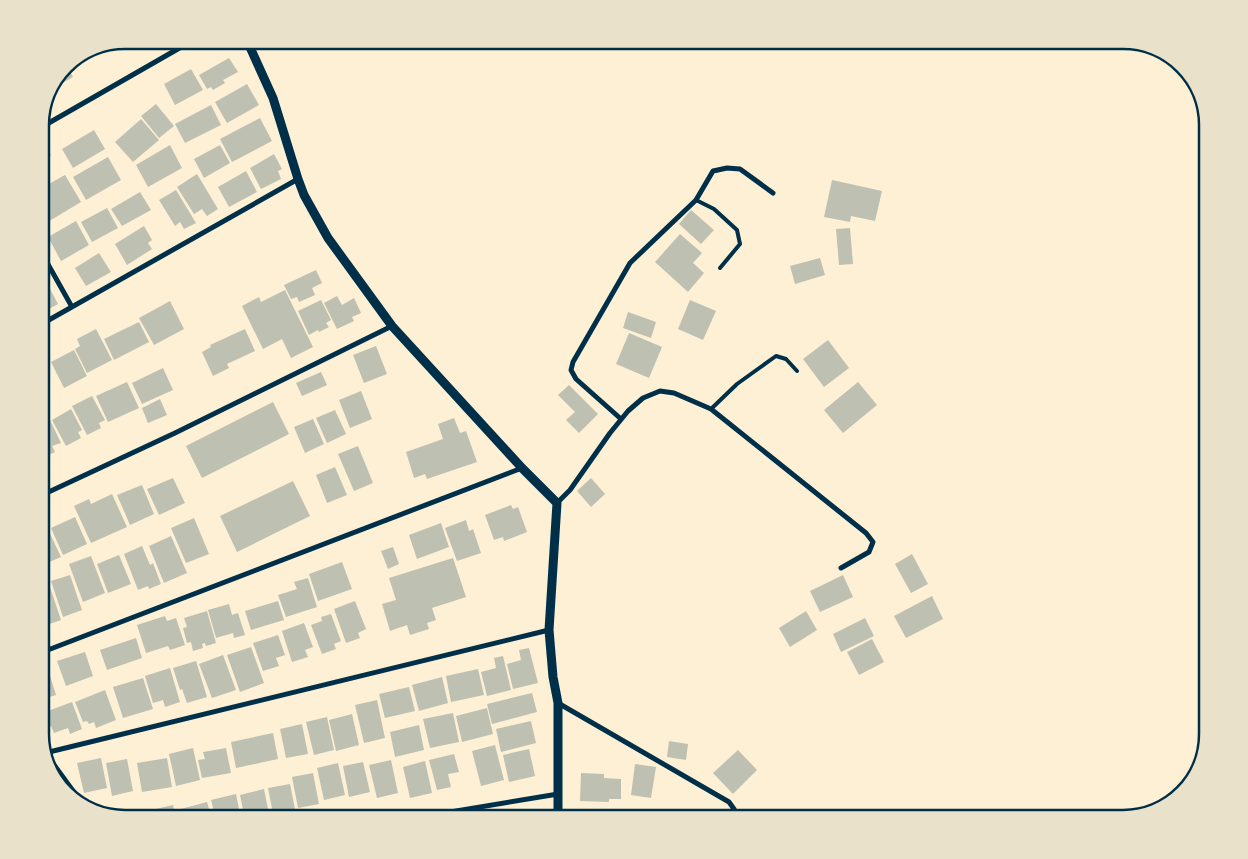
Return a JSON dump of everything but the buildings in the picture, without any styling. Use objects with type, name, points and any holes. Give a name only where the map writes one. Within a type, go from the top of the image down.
[{"type":"street","points":[[49,123],[178,49]]},
{"type":"street","points":[[251,49],[273,98],[304,195],[328,238],[392,326],[522,468],[557,503]]},
{"type":"street","points":[[621,419],[576,379],[571,370],[573,362],[630,263],[696,200],[713,171],[726,168],[740,169],[773,193]]},
{"type":"street","points":[[49,319],[298,179]]},
{"type":"street","points":[[49,266],[72,306]]},
{"type":"street","points":[[49,492],[175,433],[392,326]]},
{"type":"street","points":[[558,810],[558,703],[553,676],[549,630],[557,503],[570,490],[628,411],[644,398],[660,391],[674,393],[711,409],[866,533],[873,542],[869,552],[841,568]]},
{"type":"street","points":[[49,650],[522,468]]},
{"type":"street","points":[[51,750],[549,630]]},
{"type":"street","points":[[558,703],[729,802],[734,810]]},
{"type":"street","points":[[462,810],[558,794]]},
{"type":"lane","points":[[696,200],[714,209],[737,230],[740,244],[720,268]]},
{"type":"lane","points":[[711,409],[737,384],[776,356],[786,359],[797,371]]}]
